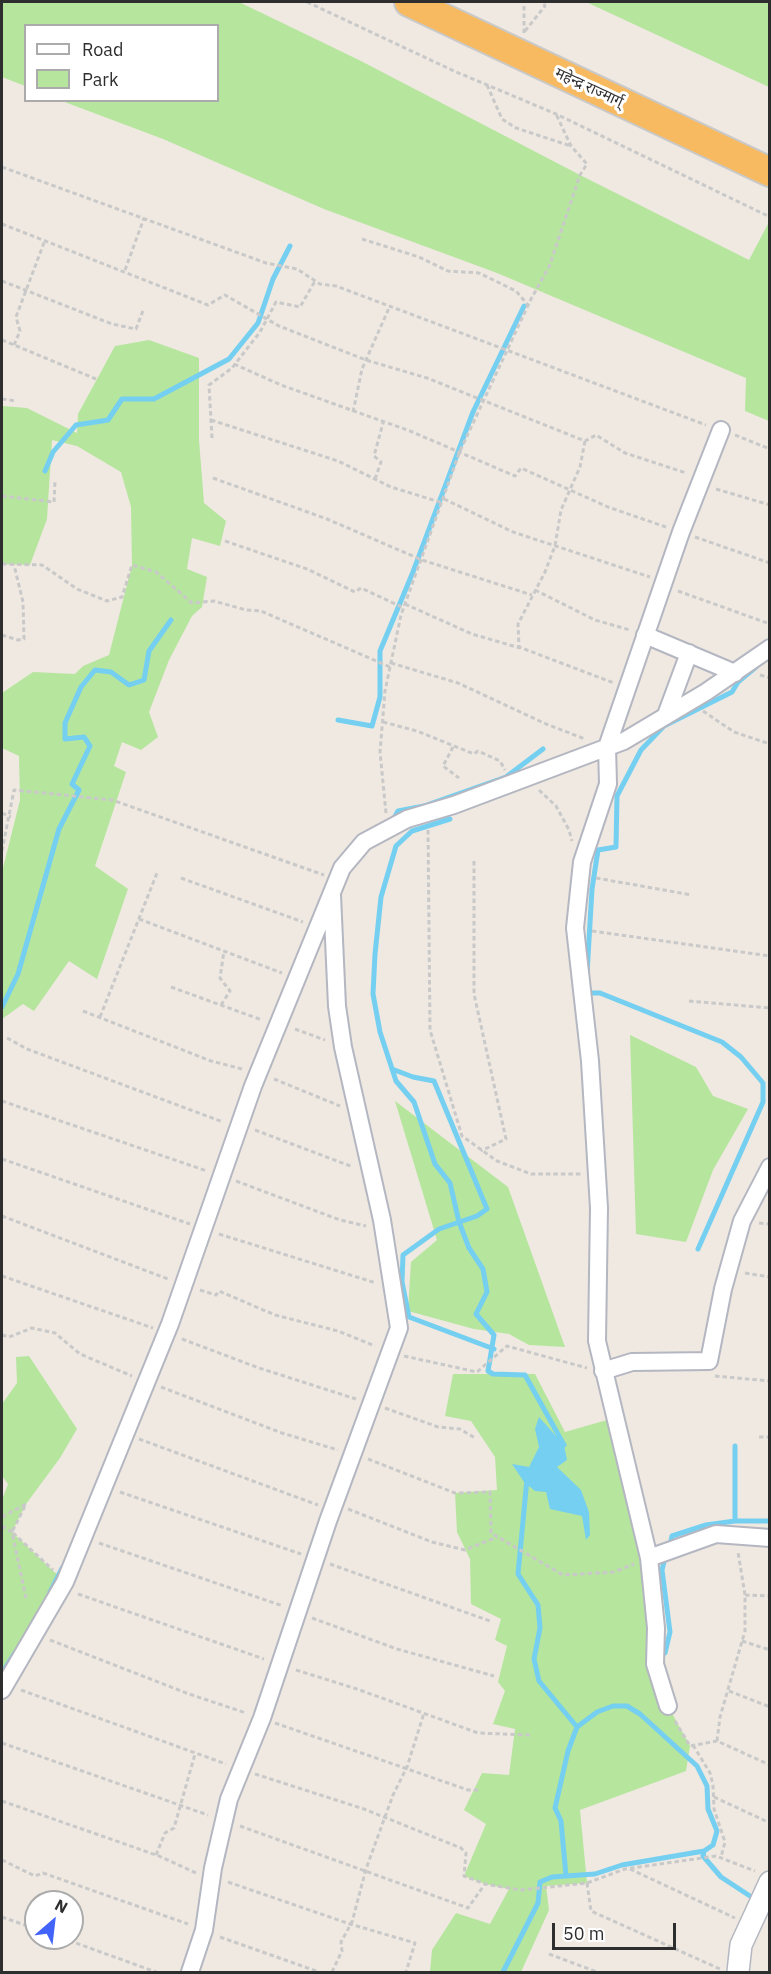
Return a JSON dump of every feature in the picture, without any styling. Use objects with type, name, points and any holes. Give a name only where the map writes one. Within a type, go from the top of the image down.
[{"type":"highway","name":"महेन्द्र राज्मार्ग्","points":[[409,2],[770,172]]},
{"type":"street","points":[[668,1706],[655,1664],[656,1628],[649,1558],[597,1341],[599,1208],[590,1061],[575,928],[582,862],[608,784],[607,747],[681,532],[721,430]]},
{"type":"street","points":[[645,635],[735,673]]},
{"type":"street","points":[[3,1687],[64,1585],[84,1537],[166,1333],[277,1023],[342,867],[364,842],[407,819],[624,741],[735,673],[770,648]]},
{"type":"street","points":[[666,715],[689,653]]},
{"type":"street","points":[[190,1972],[204,1930],[224,1821],[399,1328],[384,1229],[343,1047],[337,1006],[334,886]]},
{"type":"street","points":[[603,1371],[632,1362],[709,1361],[728,1270],[742,1221],[770,1167]]},
{"type":"street","points":[[649,1558],[716,1534],[770,1538]]},
{"type":"street","points":[[738,1972],[741,1945],[765,1878]]},
{"type":"path","points":[[307,2],[487,85],[556,114],[770,217]]},
{"type":"path","points":[[524,2],[524,33],[545,6],[543,2]]},
{"type":"path","points":[[487,85],[502,119],[550,141],[571,146]]},
{"type":"path","points":[[387,830],[380,752],[391,665],[405,606],[460,452],[528,305],[549,267],[580,176],[587,164],[571,146],[556,114]]},
{"type":"path","points":[[2,167],[266,263],[297,269],[315,281],[336,286],[389,308],[770,448]]},
{"type":"path","points":[[125,270],[144,218]]},
{"type":"path","points":[[2,224],[125,270],[208,305],[225,295],[267,319],[366,360],[427,378],[585,441]]},
{"type":"path","points":[[362,238],[418,257],[448,271],[479,273],[516,291],[528,305]]},
{"type":"path","points":[[14,345],[20,331],[16,317],[45,240]]},
{"type":"path","points":[[2,281],[112,324],[136,329],[144,308]]},
{"type":"path","points":[[212,438],[209,385],[234,364],[267,319],[276,302],[300,307],[315,281]]},
{"type":"path","points":[[353,412],[366,360],[389,308]]},
{"type":"path","points":[[2,340],[96,379]]},
{"type":"path","points":[[234,364],[460,452],[515,476],[521,468],[608,507],[770,563]]},
{"type":"path","points":[[2,399],[16,401]]},
{"type":"path","points":[[211,420],[338,461],[390,487],[443,501],[513,532],[663,583],[770,624]]},
{"type":"path","points":[[375,479],[381,462],[374,456],[383,423]]},
{"type":"path","points":[[585,441],[596,435],[625,453],[770,505]]},
{"type":"path","points":[[520,648],[518,624],[555,546],[561,510],[580,467],[585,441]]},
{"type":"path","points":[[213,478],[327,519],[422,560],[532,595]]},
{"type":"path","points":[[2,496],[54,502],[55,482]]},
{"type":"path","points":[[225,541],[307,569],[355,592],[361,588],[472,634],[520,648],[627,687]]},
{"type":"path","points":[[2,564],[42,565],[77,589],[107,601],[122,597],[132,565],[156,572],[192,603],[214,601],[246,610],[261,611],[391,665],[458,683],[546,724],[607,747]]},
{"type":"path","points":[[2,634],[24,639],[23,602],[14,565]]},
{"type":"path","points":[[535,590],[595,620],[645,635]]},
{"type":"path","points":[[689,702],[734,732],[770,744]]},
{"type":"path","points":[[383,722],[417,731],[474,754],[478,751],[500,761],[518,780],[556,806],[569,830],[572,841]]},
{"type":"path","points":[[453,747],[443,766],[459,778]]},
{"type":"path","points":[[2,852],[11,817],[14,790],[112,800],[274,855],[334,886]]},
{"type":"path","points":[[2,813],[11,817]]},
{"type":"path","points":[[428,813],[430,1030],[462,1136],[497,1161],[531,1174],[597,1174]]},
{"type":"path","points":[[474,861],[474,994],[506,1139],[482,1151]]},
{"type":"path","points":[[100,1017],[158,873]]},
{"type":"path","points":[[580,876],[692,895]]},
{"type":"path","points":[[181,878],[316,927]]},
{"type":"path","points":[[140,919],[295,978]]},
{"type":"path","points":[[575,928],[770,956]]},
{"type":"path","points":[[221,1005],[230,991],[220,978],[224,951]]},
{"type":"path","points":[[171,987],[251,1018],[277,1023],[343,1047]]},
{"type":"path","points":[[689,1000],[770,1008]]},
{"type":"path","points":[[83,1011],[212,1061],[258,1073],[342,1107],[357,1105]]},
{"type":"path","points":[[7,1038],[27,1049],[366,1172],[372,1171]]},
{"type":"path","points":[[2,1101],[221,1176],[340,1220],[384,1229]]},
{"type":"path","points":[[2,1160],[320,1267],[380,1284],[393,1283]]},
{"type":"path","points":[[2,1216],[183,1285],[216,1295],[219,1291],[275,1316],[338,1331],[389,1352],[477,1372],[507,1346],[576,1367],[603,1371]]},
{"type":"path","points":[[728,1270],[770,1277]]},
{"type":"path","points":[[2,1276],[259,1368],[438,1427],[460,1429],[475,1438]]},
{"type":"path","points":[[2,1335],[9,1337],[32,1328],[55,1333],[80,1354],[282,1433],[401,1470],[455,1493],[490,1492],[491,1533],[562,1575],[614,1572],[649,1558]]},
{"type":"path","points":[[709,1361],[709,1376],[770,1381]]},
{"type":"path","points":[[126,1434],[432,1542],[465,1550],[498,1537]]},
{"type":"path","points":[[759,1437],[770,1437]]},
{"type":"path","points":[[104,1486],[490,1621]]},
{"type":"path","points":[[2,1517],[26,1504],[12,1532],[26,1598]]},
{"type":"path","points":[[2,1526],[12,1532],[64,1585],[281,1665],[478,1733],[530,1735]]},
{"type":"path","points":[[717,1741],[720,1717],[745,1631],[745,1595],[735,1535]]},
{"type":"path","points":[[84,1537],[299,1612],[397,1649],[494,1676]]},
{"type":"path","points":[[745,1595],[770,1596]]},
{"type":"path","points":[[34,1634],[189,1694],[407,1767],[468,1790],[481,1790]]},
{"type":"path","points":[[742,1641],[770,1650]]},
{"type":"path","points":[[3,1687],[384,1817],[461,1848],[466,1853],[464,1876],[485,1884],[521,1890],[587,1883],[628,1868],[698,1857],[721,1857],[765,1878]]},
{"type":"path","points":[[729,1691],[770,1707]]},
{"type":"path","points":[[668,1706],[690,1746],[717,1741],[770,1765]]},
{"type":"path","points":[[332,1972],[342,1951],[341,1942],[350,1924],[384,1817],[407,1767],[424,1713]]},
{"type":"path","points":[[2,1743],[366,1869],[468,1908],[485,1884]]},
{"type":"path","points":[[693,1745],[710,1773],[714,1809],[725,1842],[721,1857]]},
{"type":"path","points":[[156,1855],[165,1833],[174,1828],[195,1754]]},
{"type":"path","points":[[714,1797],[770,1822]]},
{"type":"path","points":[[2,1801],[156,1855],[212,1878],[415,1943],[406,1972]]},
{"type":"path","points":[[2,1860],[35,1875],[43,1873],[319,1972]]},
{"type":"path","points":[[628,1868],[750,1924]]},
{"type":"path","points":[[587,1883],[591,1911],[727,1972]]},
{"type":"path","points":[[2,1917],[24,1925]]},
{"type":"path","points":[[84,1946],[156,1972]]},
{"type":"path","points":[[549,1954],[597,1972]]},
{"type":"green space","points":[[2,2],[239,2],[359,60],[749,260],[769,222],[769,421],[745,411],[746,378],[497,273],[324,209],[163,139],[65,102],[219,102],[219,24],[24,24],[24,86],[2,77]]},
{"type":"green space","points":[[586,2],[769,2],[769,87]]},
{"type":"green space","points":[[149,340],[199,358],[199,440],[204,503],[226,521],[220,546],[192,538],[187,569],[207,577],[202,607],[192,616],[169,660],[149,712],[158,737],[141,750],[122,742],[114,766],[126,772],[95,866],[128,889],[97,979],[69,961],[34,1011],[23,1004],[2,1019],[2,872],[20,800],[19,756],[2,748],[2,693],[33,672],[75,674],[83,666],[109,655],[132,565],[131,507],[121,472],[77,446],[52,440],[47,519],[30,565],[2,564],[2,406],[27,408],[77,433],[78,414],[115,346]]},
{"type":"green space","points":[[630,1035],[696,1067],[713,1096],[748,1109],[713,1170],[686,1242],[636,1234]]},
{"type":"green space","points":[[395,1101],[508,1187],[565,1347],[529,1345],[509,1334],[474,1329],[408,1311],[411,1262],[437,1240]]},
{"type":"green space","points":[[29,1356],[77,1429],[60,1458],[26,1504],[12,1532],[65,1582],[2,1690],[2,1500],[8,1484],[2,1476],[2,1404],[17,1383],[16,1357]]},
{"type":"green space","points":[[453,1374],[535,1374],[565,1432],[614,1418],[631,1490],[668,1706],[690,1746],[686,1771],[580,1810],[587,1883],[546,1886],[549,1910],[521,1972],[430,1972],[432,1950],[456,1913],[490,1924],[509,1889],[485,1884],[464,1876],[486,1824],[464,1810],[482,1773],[509,1775],[515,1729],[493,1724],[505,1691],[498,1682],[507,1646],[495,1640],[501,1619],[471,1604],[470,1559],[457,1532],[455,1493],[497,1490],[495,1457],[471,1421],[445,1416]]},
{"type":"water","points":[[539,1417],[564,1445],[567,1460],[557,1467],[581,1490],[589,1512],[590,1535],[586,1540],[582,1516],[550,1509],[546,1492],[535,1491],[524,1482],[512,1464],[529,1467],[539,1447],[535,1429]]},
{"type":"waterway","points":[[45,471],[53,452],[76,425],[108,420],[122,399],[154,399],[229,359],[258,323],[273,279],[290,246]]},
{"type":"waterway","points":[[338,720],[372,726],[380,697],[380,651],[413,572],[473,412],[524,306]]},
{"type":"waterway","points":[[2,1007],[18,974],[59,829],[79,790],[72,784],[90,746],[84,737],[65,739],[65,723],[81,687],[95,670],[111,672],[129,685],[144,680],[149,651],[171,620]]},
{"type":"waterway","points":[[587,974],[592,889],[598,850],[616,847],[617,796],[641,750],[664,726],[732,692],[738,682],[756,667]]},
{"type":"waterway","points":[[393,820],[398,811],[424,806],[506,777],[543,749]]},
{"type":"waterway","points":[[450,819],[412,831],[396,846],[381,897],[373,994],[380,1032],[396,1081],[414,1102],[435,1164],[450,1183],[459,1222],[469,1248],[483,1269],[487,1292],[476,1314],[494,1335],[488,1371],[493,1374],[525,1375],[564,1445]]},
{"type":"waterway","points":[[588,989],[590,993],[600,993],[722,1042],[741,1057],[763,1083],[763,1102],[698,1249]]},
{"type":"waterway","points":[[392,1069],[413,1077],[434,1081],[487,1209],[477,1216],[439,1229],[403,1255],[402,1282],[409,1317],[494,1349]]},
{"type":"waterway","points":[[735,1446],[735,1521],[770,1521]]},
{"type":"waterway","points":[[527,1479],[518,1574],[538,1605],[540,1628],[534,1659],[539,1681],[577,1727],[568,1751],[555,1808],[561,1821],[566,1876]]},
{"type":"waterway","points":[[670,1545],[672,1536],[706,1525],[735,1521]]},
{"type":"waterway","points":[[665,1558],[662,1570],[670,1632],[665,1653]]},
{"type":"waterway","points":[[50,1592],[62,1568]]},
{"type":"waterway","points":[[2,1673],[14,1654]]},
{"type":"waterway","points":[[577,1727],[597,1712],[613,1706],[627,1706],[640,1714],[697,1766],[707,1786],[708,1809],[717,1831],[713,1845],[704,1851],[703,1856],[721,1877],[753,1898],[755,1896]]},
{"type":"waterway","points":[[503,1972],[538,1903],[540,1882],[552,1877],[595,1874],[622,1865],[704,1851]]}]
